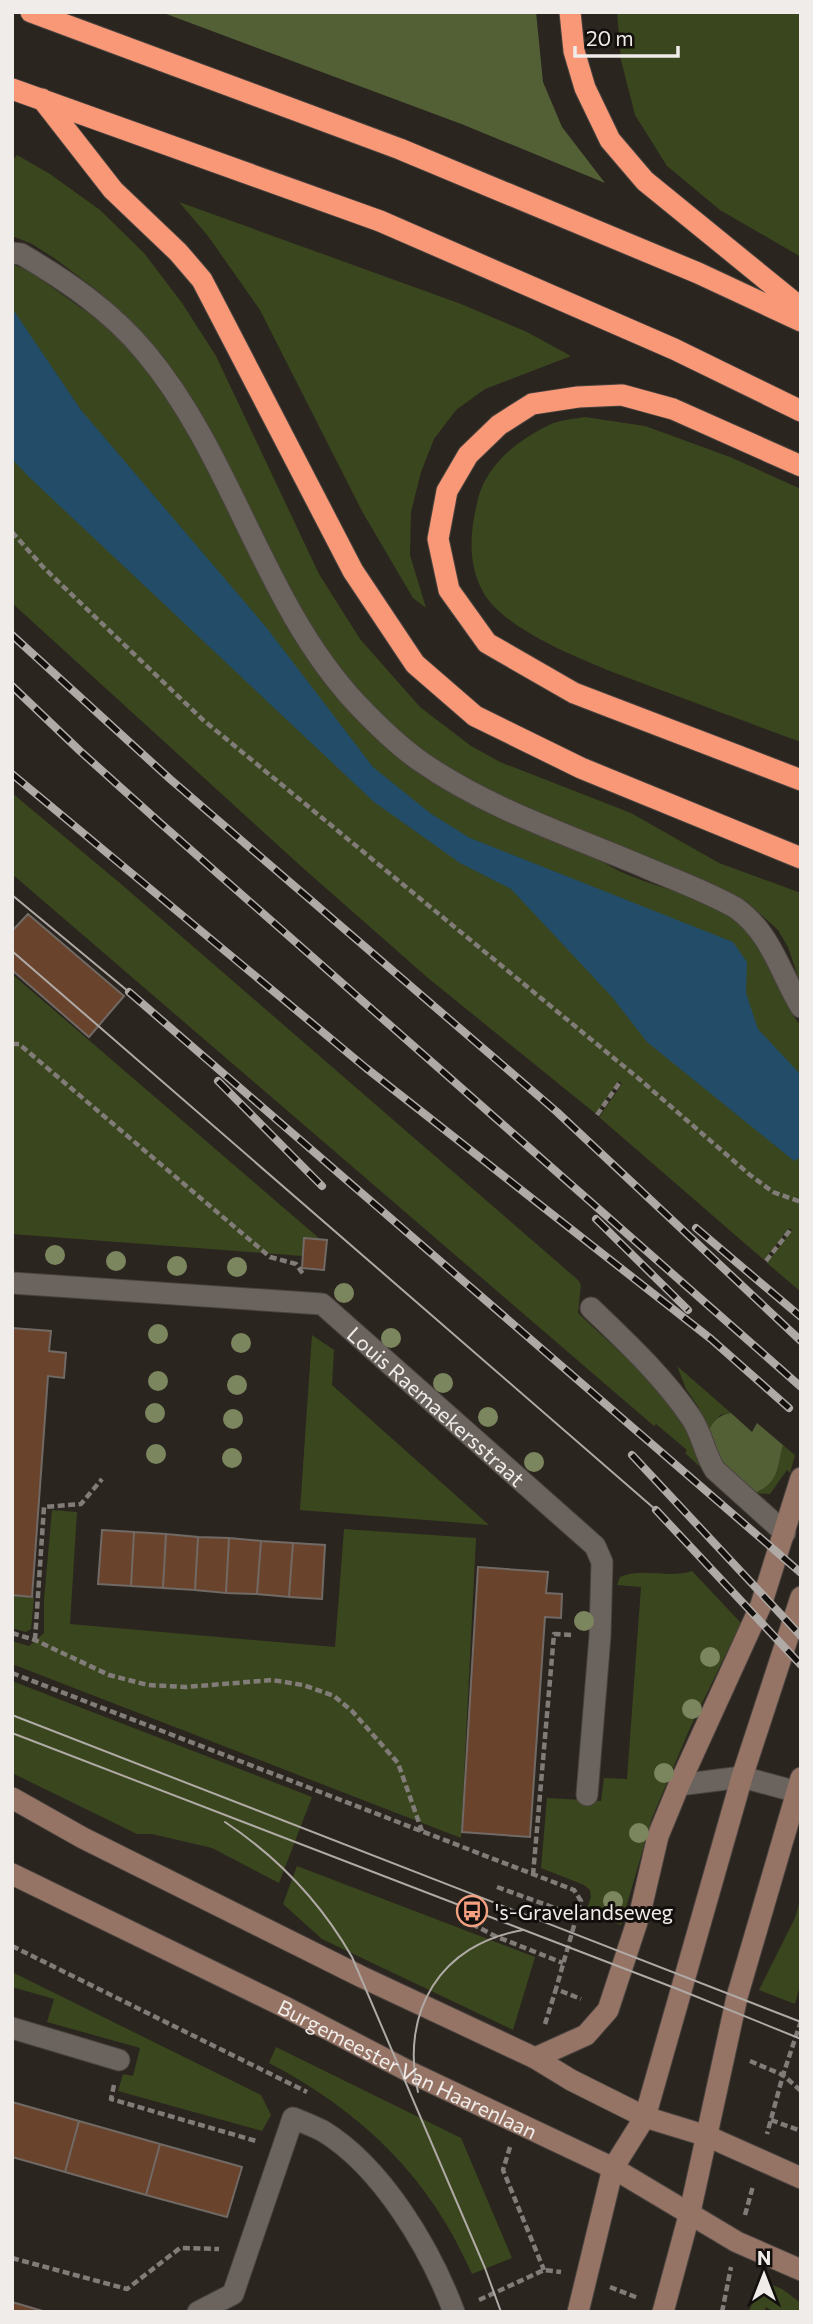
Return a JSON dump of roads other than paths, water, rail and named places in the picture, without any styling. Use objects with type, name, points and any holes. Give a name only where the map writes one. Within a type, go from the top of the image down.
[{"type":"highway","points":[[31,12],[400,149],[698,273],[801,321]]},
{"type":"highway","points":[[570,12],[573,51],[581,76],[610,139],[654,189],[801,308]]},
{"type":"highway","points":[[12,89],[380,220],[674,349],[801,411]]},
{"type":"highway","points":[[43,99],[113,190],[178,252],[202,280],[353,571],[415,664],[475,716],[581,768],[801,858]]},
{"type":"highway","points":[[801,466],[673,409],[622,395],[578,397],[532,404],[499,425],[468,455],[447,491],[438,539],[449,590],[487,643],[573,693],[801,780]]},
{"type":"main road","points":[[536,2058],[586,2035],[608,2010],[637,1924],[659,1836],[679,1785],[761,1605],[801,1478]]},
{"type":"main road","points":[[578,2312],[613,2168],[645,2117],[742,1777],[801,1597]]},
{"type":"main road","points":[[663,2312],[690,2212],[737,1997],[799,1788]]},
{"type":"main road","points":[[12,1798],[83,1838],[338,1965],[536,2058],[571,2080],[645,2117],[707,2136],[801,2178]]},
{"type":"main road","name":"Burgemeester Van Haarenlaan","points":[[12,1874],[287,2008],[414,2074],[613,2168],[737,2242],[801,2270]]},
{"type":"street","points":[[12,253],[21,254],[69,282],[120,325],[144,350],[178,396],[203,439],[304,637],[341,686],[385,732],[428,766],[494,803],[736,908],[757,926],[768,942],[801,1007]]},
{"type":"street","name":"Louis Raemaekersstraat","points":[[12,1283],[322,1304],[595,1546],[603,1562],[587,1796]]},
{"type":"street","points":[[591,1308],[665,1382],[693,1419],[715,1470],[785,1533]]},
{"type":"street","points":[[679,1785],[742,1777],[799,1788]]},
{"type":"street","points":[[12,2028],[119,2060]]},
{"type":"street","points":[[198,2312],[233,2294],[293,2118],[323,2131],[355,2157],[382,2186],[425,2246],[454,2312]]},
{"type":"water","points":[[12,308],[81,410],[266,627],[373,767],[430,813],[470,838],[733,942],[747,962],[746,993],[758,1029],[801,1075],[801,1157],[794,1161],[647,1042],[612,997],[511,889],[460,863],[374,802],[12,459]]},
{"type":"tram line","points":[[12,895],[129,992]]},
{"type":"tram line","points":[[12,951],[656,1510]]},
{"type":"tram line","points":[[12,1715],[801,2022]]},
{"type":"tram line","points":[[12,1733],[801,2039]]},
{"type":"tram line","points":[[225,1822],[263,1850],[297,1882],[326,1917],[352,1957],[485,2268],[501,2312]]},
{"type":"tram line","points":[[418,2092],[414,2063],[415,2035],[421,2009],[433,1986],[449,1966],[469,1950],[494,1938],[523,1930]]},
{"type":"railway","points":[[12,635],[170,779],[557,1112],[801,1341]]},
{"type":"railway","points":[[12,686],[158,821],[801,1387]]},
{"type":"railway","points":[[12,774],[366,1068],[711,1339],[789,1408]]},
{"type":"railway","points":[[129,992],[801,1573]]},
{"type":"railway","points":[[218,1081],[322,1186]]},
{"type":"railway","points":[[596,1219],[688,1310]]},
{"type":"railway","points":[[696,1228],[801,1317]]},
{"type":"railway","points":[[632,1455],[801,1636]]},
{"type":"railway","points":[[656,1510],[801,1665]]},
{"type":"place","name":"'s-Gravelandseweg","points":[[472,1911]]}]
